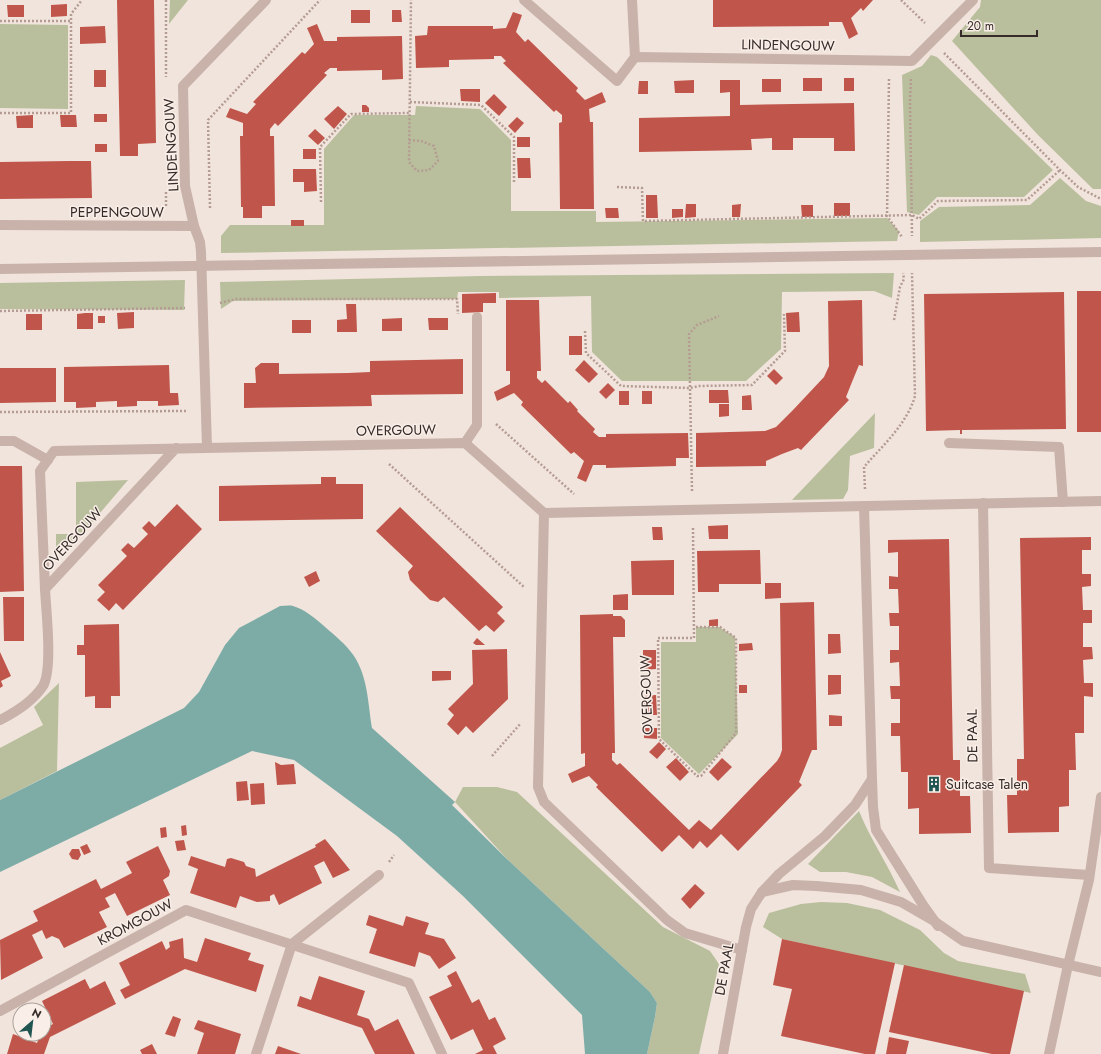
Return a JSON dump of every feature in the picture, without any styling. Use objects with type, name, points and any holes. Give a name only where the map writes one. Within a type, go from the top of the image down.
[{"type":"street","name":"LINDENGOUW","points":[[194,226],[185,186],[182,86],[266,0]]},
{"type":"street","points":[[524,0],[617,81],[635,57],[632,0]]},
{"type":"street","points":[[912,61],[936,39],[973,0]]},
{"type":"street","name":"LINDENGOUW","points":[[635,57],[912,61]]},
{"type":"street","name":"PEPPENGOUW","points":[[0,226],[194,226]]},
{"type":"street","points":[[194,226],[200,242],[207,447]]},
{"type":"street","points":[[0,269],[1101,252]]},
{"type":"street","points":[[477,317],[476,426],[465,443],[544,513],[1101,502]]},
{"type":"street","points":[[0,441],[14,441],[48,460]]},
{"type":"street","name":"OVERGOUW","points":[[45,589],[40,471],[54,451],[465,443]]},
{"type":"street","points":[[949,443],[1059,447],[1063,502]]},
{"type":"street","name":"OVERGOUW","points":[[45,589],[176,448]]},
{"type":"street","name":"DE PAAL","points":[[983,504],[989,868],[1089,875]]},
{"type":"street","points":[[864,506],[873,807],[876,830],[936,923]]},
{"type":"street","points":[[544,513],[538,787],[544,802],[667,920],[685,933],[742,950]]},
{"type":"street","points":[[0,720],[10,715],[33,698],[44,684],[48,670],[48,635],[45,589]]},
{"type":"street","name":"DE PAAL","points":[[723,1054],[751,909],[762,892],[779,874],[825,836],[855,806],[872,779]]},
{"type":"street","points":[[1049,1054],[1089,875],[1101,797]]},
{"type":"street","points":[[256,1054],[292,944],[379,875]]},
{"type":"street","points":[[762,892],[793,885],[861,890],[901,902],[963,941],[1101,972]]},
{"type":"street","name":"KROMGOUW","points":[[0,1011],[186,910],[409,983],[442,1054]]},
{"type":"path","points":[[0,113],[71,113],[71,14],[82,0]]},
{"type":"path","points":[[210,210],[208,120],[320,0]]},
{"type":"path","points":[[409,140],[434,146],[438,161],[429,170],[417,171],[409,162],[409,140],[410,113],[411,0]]},
{"type":"path","points":[[901,0],[1060,170],[1078,187],[1101,199]]},
{"type":"path","points":[[0,21],[71,21]]},
{"type":"path","points":[[864,506],[864,467],[899,428],[912,407],[915,396],[908,255],[903,237],[887,216],[889,61]]},
{"type":"path","points":[[894,320],[900,287],[904,279],[912,215],[910,101],[912,61]]},
{"type":"path","points":[[410,102],[481,105],[514,137],[514,182]]},
{"type":"path","points":[[321,202],[320,147],[351,114],[410,113]]},
{"type":"path","points":[[617,187],[642,188],[643,221],[912,215],[919,219],[938,201],[1027,200],[1060,170]]},
{"type":"path","points":[[0,311],[202,308],[236,299],[457,299],[458,314],[477,317]]},
{"type":"path","points":[[585,331],[586,353],[620,386],[690,388],[700,386],[752,385],[785,351],[784,314]]},
{"type":"path","points":[[694,627],[689,334],[697,325],[719,316]]},
{"type":"path","points":[[476,406],[594,512]]},
{"type":"path","points":[[0,412],[206,410]]},
{"type":"path","points":[[368,444],[543,603]]},
{"type":"path","name":"OVERGOUW","points":[[694,627],[720,627],[736,638],[736,733],[701,776],[697,776],[659,739],[658,638],[694,638],[694,627]]},
{"type":"path","points":[[492,756],[541,700]]},
{"type":"green space","points":[[170,0],[188,0],[169,24]]},
{"type":"green space","points":[[981,0],[1101,0],[1101,189],[1093,189],[1038,135],[952,41],[980,7]]},
{"type":"green space","points":[[0,24],[68,25],[68,109],[0,108]]},
{"type":"green space","points":[[931,55],[937,57],[1053,170],[1024,197],[937,197],[919,215],[907,212],[902,75],[922,66]]},
{"type":"green space","points":[[416,106],[480,109],[511,140],[511,211],[596,211],[596,222],[887,218],[899,231],[897,241],[221,253],[221,236],[230,225],[324,225],[324,149],[354,115],[415,115]]},
{"type":"green space","points":[[1060,178],[1086,201],[1101,206],[1101,238],[920,242],[920,221],[939,207],[1030,205]]},
{"type":"green space","points":[[894,273],[892,298],[874,291],[782,292],[781,349],[746,381],[622,381],[592,352],[591,296],[499,298],[499,292],[458,292],[457,299],[233,301],[221,309],[220,282],[480,276]]},
{"type":"green space","points":[[185,280],[184,310],[0,309],[0,283]]},
{"type":"green space","points":[[875,413],[874,448],[850,456],[848,490],[843,499],[792,500]]},
{"type":"green space","points":[[128,480],[72,546],[56,547],[56,534],[76,534],[76,482]]},
{"type":"green space","points":[[696,627],[719,627],[735,637],[738,734],[699,774],[661,738],[661,642],[696,642]]},
{"type":"green space","points":[[59,683],[57,771],[0,800],[0,748],[43,725],[34,707]]},
{"type":"green space","points":[[463,787],[497,787],[517,792],[663,927],[710,951],[719,964],[699,1054],[647,1054],[657,1003],[650,992],[508,860],[455,802]]},
{"type":"green space","points":[[859,811],[868,832],[900,892],[872,877],[846,872],[820,872],[808,864]]},
{"type":"green space","points":[[821,902],[847,903],[880,910],[920,930],[944,953],[958,961],[1025,974],[1031,993],[782,939],[763,927],[769,913],[801,904]]},
{"type":"water","points":[[280,606],[297,607],[317,620],[344,644],[359,664],[365,682],[372,728],[455,802],[452,805],[508,860],[650,992],[657,1003],[647,1054],[585,1054],[582,1015],[463,896],[397,836],[294,760],[252,751],[0,872],[0,800],[184,708],[199,692],[225,645],[239,628]]},
{"type":"building","points":[[117,0],[154,0],[156,143],[138,144],[138,156],[120,156]]},
{"type":"building","points":[[713,0],[873,0],[863,11],[861,8],[851,18],[858,34],[849,39],[842,22],[829,22],[829,26],[713,27]]},
{"type":"building","points":[[67,4],[67,16],[51,17],[51,5]]},
{"type":"building","points":[[7,5],[24,5],[24,17],[8,17]]},
{"type":"building","points":[[351,10],[370,10],[370,23],[351,23]]},
{"type":"building","points":[[392,10],[401,10],[402,22],[392,22]]},
{"type":"building","points":[[513,12],[522,15],[516,32],[525,42],[528,39],[578,88],[576,91],[585,100],[602,92],[606,102],[589,109],[590,122],[593,122],[594,209],[560,209],[559,123],[562,122],[562,115],[556,110],[554,112],[503,63],[506,61],[501,56],[494,56],[494,59],[449,60],[449,67],[416,68],[415,36],[427,35],[428,26],[493,26],[493,29],[506,28]]},
{"type":"building","points":[[317,24],[324,41],[337,41],[337,37],[402,36],[403,79],[382,80],[382,70],[337,71],[337,68],[330,68],[324,73],[327,75],[278,126],[275,123],[270,129],[270,136],[274,136],[275,206],[262,206],[262,218],[243,218],[243,207],[241,207],[240,136],[243,136],[243,123],[226,117],[230,108],[247,114],[256,104],[253,102],[302,52],[305,54],[314,44],[307,28]]},
{"type":"building","points":[[105,26],[106,43],[80,44],[80,27]]},
{"type":"building","points":[[94,70],[106,70],[106,87],[94,87]]},
{"type":"building","points":[[803,78],[822,78],[822,91],[803,91]]},
{"type":"building","points":[[844,78],[854,78],[854,91],[844,91]]},
{"type":"building","points":[[762,79],[781,79],[781,92],[762,92]]},
{"type":"building","points":[[694,80],[694,93],[675,93],[674,81]]},
{"type":"building","points":[[720,80],[740,80],[740,105],[854,103],[855,151],[834,151],[834,138],[793,138],[793,150],[772,150],[772,138],[751,139],[752,150],[639,152],[639,118],[730,116],[730,92],[720,93]]},
{"type":"building","points":[[639,81],[648,81],[648,94],[638,94]]},
{"type":"building","points":[[460,89],[480,89],[480,102],[461,101]]},
{"type":"building","points":[[494,94],[507,107],[499,116],[485,103]]},
{"type":"building","points":[[362,105],[366,105],[369,108],[369,112],[362,112]]},
{"type":"building","points":[[338,106],[347,114],[334,129],[324,119]]},
{"type":"building","points":[[94,114],[107,114],[107,122],[94,122]]},
{"type":"building","points":[[33,115],[33,128],[17,128],[16,116]]},
{"type":"building","points":[[60,115],[76,115],[77,127],[61,127]]},
{"type":"building","points":[[517,117],[524,123],[515,133],[508,126]]},
{"type":"building","points":[[315,129],[325,138],[318,145],[308,136]]},
{"type":"building","points":[[517,137],[530,137],[530,147],[517,147]]},
{"type":"building","points":[[95,144],[107,144],[107,152],[95,152]]},
{"type":"building","points":[[303,149],[316,149],[316,159],[303,159]]},
{"type":"building","points":[[517,158],[530,158],[531,178],[518,178]]},
{"type":"building","points":[[91,161],[92,198],[0,199],[0,162]]},
{"type":"building","points":[[293,169],[316,169],[317,191],[304,192],[304,182],[293,182]]},
{"type":"building","points":[[646,195],[657,195],[658,218],[646,218]]},
{"type":"building","points":[[834,203],[850,203],[850,216],[834,216]]},
{"type":"building","points":[[686,204],[696,204],[696,217],[685,218]]},
{"type":"building","points":[[741,204],[740,217],[732,217],[732,205]]},
{"type":"building","points":[[801,205],[813,205],[813,217],[802,217]]},
{"type":"building","points":[[605,208],[618,208],[619,218],[606,218]]},
{"type":"building","points":[[672,209],[683,209],[683,217],[672,218]]},
{"type":"building","points":[[291,220],[304,220],[304,226],[291,226]]},
{"type":"building","points":[[1077,291],[1101,291],[1101,432],[1077,432]]},
{"type":"building","points":[[1064,292],[1066,429],[962,430],[962,434],[960,434],[960,430],[926,431],[924,294]]},
{"type":"building","points":[[496,293],[496,303],[483,303],[483,312],[462,313],[462,294]]},
{"type":"building","points":[[506,300],[539,300],[541,371],[537,371],[537,378],[542,383],[545,380],[568,403],[570,401],[578,410],[577,411],[595,429],[593,432],[599,437],[606,437],[606,434],[688,433],[689,458],[676,458],[676,466],[606,468],[606,465],[593,465],[586,482],[577,478],[584,461],[574,452],[571,454],[521,405],[523,402],[514,393],[497,401],[494,392],[510,384],[510,371],[506,371]]},
{"type":"building","points":[[862,300],[863,366],[859,365],[852,382],[846,397],[849,400],[801,450],[798,448],[766,461],[766,466],[696,467],[696,433],[765,431],[776,427],[793,410],[824,377],[829,366],[828,301]]},
{"type":"building","points":[[346,304],[356,304],[357,332],[337,332],[337,320],[347,319]]},
{"type":"building","points":[[134,312],[134,328],[118,329],[117,313]]},
{"type":"building","points":[[799,312],[800,332],[787,332],[786,313]]},
{"type":"building","points":[[93,313],[93,329],[77,329],[77,314]]},
{"type":"building","points":[[26,314],[42,314],[42,330],[26,330]]},
{"type":"building","points":[[98,316],[105,316],[105,323],[98,323]]},
{"type":"building","points":[[402,318],[402,331],[382,331],[382,319]]},
{"type":"building","points":[[428,318],[448,318],[448,330],[429,330]]},
{"type":"building","points":[[292,320],[311,320],[311,333],[292,333]]},
{"type":"building","points":[[569,336],[582,336],[582,355],[569,355]]},
{"type":"building","points":[[463,359],[463,394],[371,395],[372,406],[244,408],[244,383],[256,383],[255,368],[261,363],[279,363],[279,374],[348,373],[370,372],[370,361]]},
{"type":"building","points":[[584,360],[598,374],[589,383],[575,370]]},
{"type":"building","points":[[169,365],[170,393],[178,393],[179,405],[158,406],[158,401],[137,401],[137,406],[117,407],[117,401],[96,402],[96,407],[76,408],[76,402],[64,402],[64,367]]},
{"type":"building","points":[[0,368],[56,368],[56,402],[0,403]]},
{"type":"building","points":[[774,369],[783,378],[776,385],[767,376]]},
{"type":"building","points":[[608,383],[615,390],[606,399],[599,392]]},
{"type":"building","points":[[709,390],[728,390],[729,403],[709,403]]},
{"type":"building","points":[[619,391],[629,391],[629,405],[619,405]]},
{"type":"building","points":[[642,391],[652,391],[652,404],[642,404]]},
{"type":"building","points":[[751,395],[752,410],[742,410],[742,396]]},
{"type":"building","points":[[719,404],[729,404],[729,416],[719,417]]},
{"type":"building","points":[[0,466],[22,466],[24,591],[0,592]]},
{"type":"building","points":[[321,477],[336,477],[336,484],[363,484],[363,519],[219,521],[219,486],[321,484]]},
{"type":"building","points":[[177,504],[202,529],[123,610],[116,603],[109,611],[97,600],[105,592],[98,585],[127,556],[121,550],[128,543],[134,548],[148,534],[142,528],[149,521],[155,527]]},
{"type":"building","points":[[400,507],[503,607],[497,613],[505,621],[494,632],[486,625],[479,631],[444,597],[438,602],[430,600],[410,580],[408,572],[413,566],[376,531]]},
{"type":"building","points":[[728,525],[728,539],[709,539],[708,526]]},
{"type":"building","points":[[652,527],[662,527],[663,540],[653,540]]},
{"type":"building","points":[[1091,537],[1091,550],[1082,550],[1082,574],[1091,574],[1091,586],[1082,587],[1083,610],[1092,610],[1092,623],[1083,623],[1083,647],[1092,647],[1093,659],[1083,660],[1084,683],[1093,683],[1093,697],[1084,696],[1084,733],[1075,733],[1076,770],[1069,770],[1069,806],[1059,807],[1059,832],[1008,833],[1007,795],[1017,795],[1017,759],[1024,759],[1020,538]]},
{"type":"building","points":[[949,539],[953,760],[960,760],[960,796],[970,796],[971,833],[919,834],[919,808],[908,809],[908,772],[901,772],[900,736],[891,736],[891,723],[900,723],[900,699],[891,699],[890,686],[900,686],[899,662],[890,663],[890,650],[899,650],[899,626],[890,626],[889,613],[899,613],[898,589],[889,589],[889,576],[898,577],[898,552],[888,553],[888,540]]},
{"type":"building","points":[[760,550],[761,584],[719,584],[719,592],[698,592],[697,551]]},
{"type":"building","points":[[674,560],[674,595],[632,595],[631,561]]},
{"type":"building","points":[[316,571],[320,581],[309,587],[304,577]]},
{"type":"building","points":[[765,583],[781,583],[781,598],[765,599]]},
{"type":"building","points":[[628,594],[628,610],[613,610],[613,595]]},
{"type":"building","points":[[3,597],[24,597],[24,641],[4,641]]},
{"type":"building","points":[[814,602],[817,750],[812,750],[799,782],[802,785],[738,851],[721,834],[707,848],[700,841],[693,849],[679,835],[662,852],[596,787],[598,785],[589,776],[572,783],[568,774],[585,766],[585,753],[581,754],[580,615],[613,614],[613,616],[621,616],[625,620],[625,637],[613,637],[615,753],[612,753],[612,760],[617,765],[620,763],[689,830],[699,820],[711,830],[777,761],[780,756],[782,750],[780,603]]},
{"type":"building","points":[[718,619],[718,626],[709,626],[709,620]]},
{"type":"building","points":[[119,624],[120,696],[111,696],[111,708],[95,708],[95,696],[85,697],[85,655],[77,655],[77,645],[84,645],[84,625]]},
{"type":"building","points":[[828,634],[840,634],[841,653],[828,654]]},
{"type":"building","points":[[477,638],[485,645],[476,645],[473,643]]},
{"type":"building","points":[[752,643],[753,650],[739,651],[739,644]]},
{"type":"building","points":[[507,649],[508,699],[473,733],[466,726],[458,735],[447,724],[454,715],[448,709],[473,684],[472,650]]},
{"type":"building","points":[[643,650],[656,650],[656,669],[643,670]]},
{"type":"building","points":[[0,652],[11,676],[1,681],[3,686],[0,688]]},
{"type":"building","points":[[432,671],[451,671],[451,680],[432,681]]},
{"type":"building","points":[[828,675],[841,675],[841,694],[828,695]]},
{"type":"building","points":[[739,685],[747,685],[747,693],[739,693]]},
{"type":"building","points":[[656,695],[657,715],[643,715],[643,696]]},
{"type":"building","points":[[829,715],[842,716],[842,726],[829,726]]},
{"type":"building","points":[[644,728],[657,728],[657,739],[644,738]]},
{"type":"building","points":[[659,742],[666,749],[657,759],[649,752]]},
{"type":"building","points":[[676,758],[689,772],[680,781],[666,767]]},
{"type":"building","points":[[722,758],[732,767],[718,781],[709,772]]},
{"type":"building","points":[[275,762],[281,765],[294,764],[296,784],[277,785]]},
{"type":"building","points":[[247,781],[249,800],[237,801],[236,782]]},
{"type":"building","points":[[264,783],[265,804],[251,805],[250,784]]},
{"type":"building","points":[[186,825],[187,835],[182,836],[181,826]]},
{"type":"building","points":[[166,827],[167,837],[161,838],[160,828]]},
{"type":"building","points":[[325,839],[350,870],[333,878],[324,861],[314,866],[322,883],[279,905],[274,894],[270,896],[270,901],[257,902],[240,896],[236,908],[190,893],[198,869],[188,865],[191,856],[225,867],[227,859],[231,858],[244,862],[246,866],[255,869],[256,877],[316,847],[315,845]]},
{"type":"building","points":[[184,840],[186,850],[177,851],[175,841]]},
{"type":"building","points":[[87,844],[91,852],[84,855],[80,847]]},
{"type":"building","points":[[158,846],[170,871],[169,876],[163,880],[170,895],[127,916],[115,893],[105,898],[110,907],[99,912],[107,927],[64,948],[59,939],[52,936],[46,939],[42,930],[32,935],[43,958],[1,980],[0,940],[38,921],[33,911],[96,879],[101,889],[132,873],[126,862]]},
{"type":"building","points":[[72,849],[79,849],[81,855],[78,860],[72,859],[69,854]]},
{"type":"building","points":[[695,884],[705,893],[690,909],[681,899]]},
{"type":"building","points":[[369,915],[403,926],[406,916],[429,923],[425,934],[444,939],[456,958],[439,969],[430,956],[419,952],[415,967],[369,953],[377,929],[366,925]]},
{"type":"building","points":[[183,938],[184,958],[197,962],[205,938],[251,953],[248,960],[264,965],[256,992],[185,969],[125,999],[120,990],[130,985],[119,963],[162,941],[166,950],[170,947],[169,942]]},
{"type":"building","points":[[782,939],[895,963],[875,1054],[865,1054],[781,1036],[792,989],[773,985]]},
{"type":"building","points":[[904,965],[1024,991],[1010,1054],[992,1054],[889,1032]]},
{"type":"building","points":[[456,971],[472,1003],[479,999],[489,1020],[495,1017],[506,1039],[493,1046],[497,1054],[475,1054],[483,1050],[473,1029],[451,1040],[429,997],[452,986],[447,976]]},
{"type":"building","points":[[319,976],[365,991],[357,1015],[369,1019],[375,1031],[398,1019],[415,1054],[375,1054],[362,1028],[297,1006],[300,996],[311,1000]]},
{"type":"building","points":[[85,979],[90,989],[105,981],[116,1004],[52,1036],[52,1002],[42,1001]]},
{"type":"building","points":[[173,1016],[181,1019],[175,1037],[165,1034]]},
{"type":"building","points":[[198,1020],[241,1034],[235,1054],[197,1054],[204,1033],[194,1029]]},
{"type":"building","points":[[12,1037],[12,1042],[48,1042],[44,1054],[7,1054]]},
{"type":"building","points":[[889,1037],[909,1041],[906,1054],[886,1054]]},
{"type":"building","points":[[152,1044],[157,1054],[142,1054],[140,1050]]},
{"type":"building","points":[[278,1046],[301,1054],[275,1054]]},
{"type":"place","name":"Suitcase Talen","points":[[934,784]]}]
